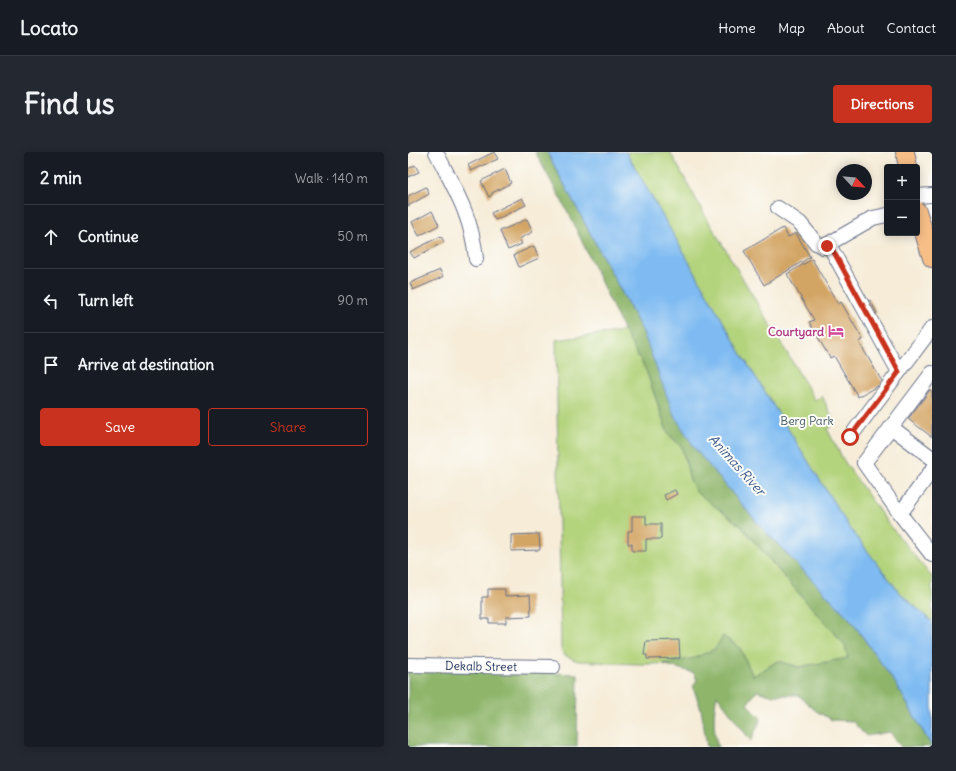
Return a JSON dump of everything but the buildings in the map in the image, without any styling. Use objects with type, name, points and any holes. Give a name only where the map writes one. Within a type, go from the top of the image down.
[{"type":"main road","points":[[905,152],[907,164]]},
{"type":"main road","points":[[920,220],[932,258]]},
{"type":"street","points":[[436,152],[465,211],[472,229],[476,259]]},
{"type":"street","points":[[920,196],[932,195]]},
{"type":"street","points":[[778,208],[800,223],[816,244],[823,247],[830,245],[873,218],[884,216]]},
{"type":"street","points":[[830,245],[899,372]]},
{"type":"street","points":[[850,437],[932,328]]},
{"type":"street","points":[[932,373],[864,463],[900,514],[932,555]]},
{"type":"street","points":[[891,427],[932,458]]},
{"type":"street","points":[[900,514],[932,470]]},
{"type":"street","name":"Dekalb Street","points":[[408,665],[553,667]]},
{"type":"green space","points":[[535,152],[547,152],[643,332],[696,450],[760,526],[850,619],[896,684],[932,747],[901,747],[890,732],[866,736],[852,721],[832,720],[816,711],[798,695],[770,695],[757,691],[747,704],[761,718],[751,741],[717,695],[714,721],[718,747],[707,747],[701,709],[693,687],[697,680],[694,673],[663,664],[694,658],[715,649],[723,636],[740,648],[753,676],[778,661],[799,667],[848,658],[845,645],[742,527],[696,492],[690,480],[682,447],[668,434],[646,370],[624,331],[570,216]]},
{"type":"green space","name":"Berg Park","points":[[626,152],[670,152],[706,217],[815,400],[822,396],[835,423],[827,429],[844,461],[887,522],[932,577],[932,622],[899,592],[849,527],[745,360]]},
{"type":"green space","points":[[624,331],[646,370],[668,434],[682,447],[685,461],[722,511],[742,527],[845,645],[848,658],[799,667],[778,661],[753,676],[740,648],[723,636],[715,648],[700,656],[684,661],[628,664],[577,661],[564,655],[561,650],[556,340]]},
{"type":"green space","points":[[408,671],[505,671],[578,674],[577,747],[408,747]]},
{"type":"water","name":"Animas River","points":[[547,152],[626,152],[745,360],[849,527],[899,592],[932,622],[932,747],[896,684],[850,619],[760,526],[696,450],[674,415],[643,332]]},
{"type":"place","name":"Courtyard","points":[[836,331]]},
{"type":"route","points":[[827,246],[830,245],[899,372],[850,437]]}]
